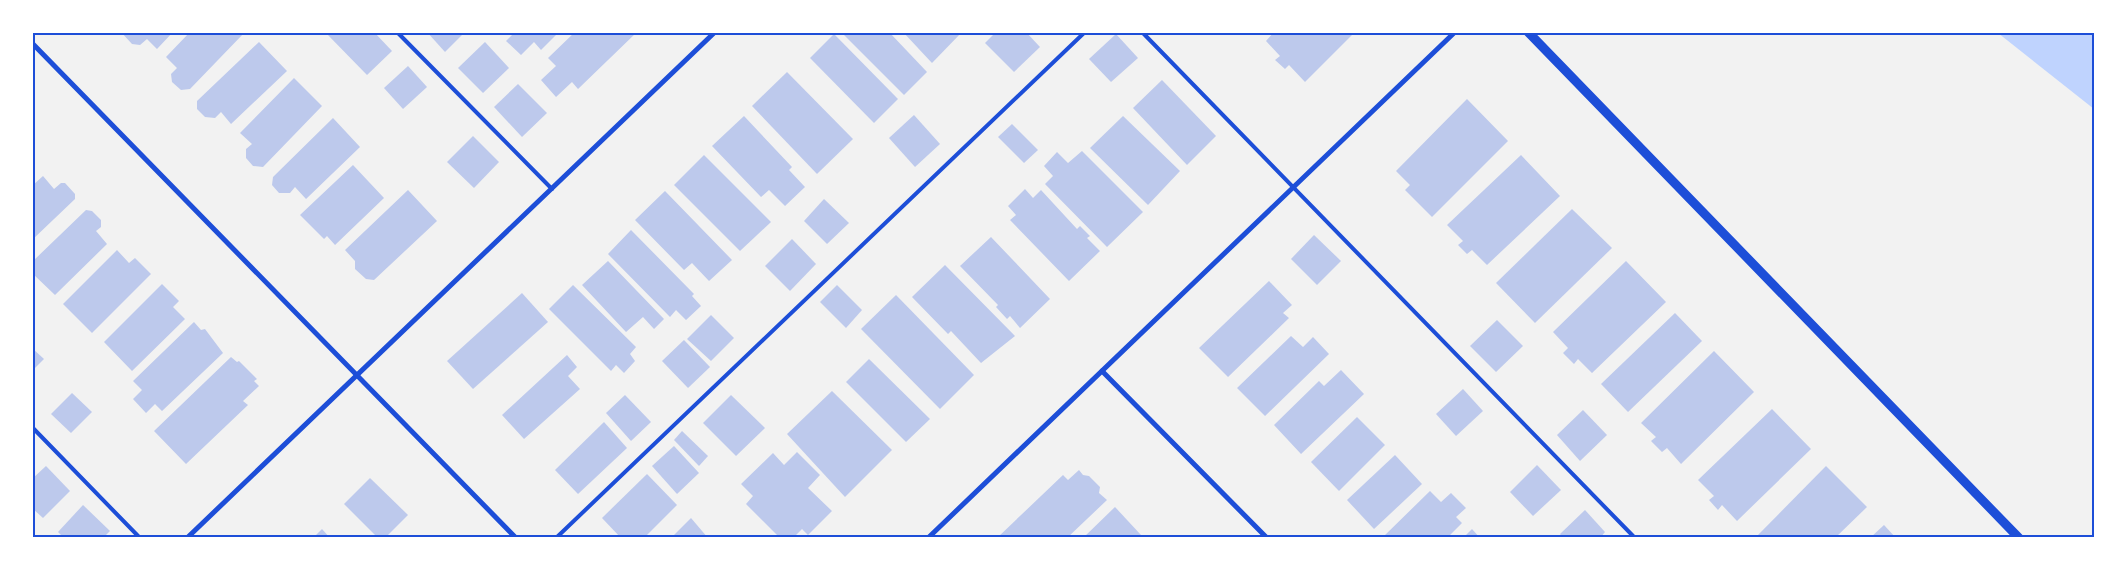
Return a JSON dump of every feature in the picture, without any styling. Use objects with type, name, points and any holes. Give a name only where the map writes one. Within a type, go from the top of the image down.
[{"type":"street","points":[[187,538],[715,32]]},
{"type":"street","points":[[928,538],[1455,32]]},
{"type":"street","points":[[1528,32],[2019,538]]},
{"type":"street","points":[[32,43],[516,538]]},
{"type":"street","points":[[1102,370],[1267,538]]},
{"type":"lane","points":[[398,32],[552,189]]},
{"type":"lane","points":[[556,538],[1085,32]]},
{"type":"lane","points":[[1142,32],[1636,538]]},
{"type":"lane","points":[[32,427],[140,538]]},
{"type":"water","points":[[1998,33],[2094,33],[2094,109]]},
{"type":"building","points":[[121,32],[173,32],[157,49],[147,39],[140,45],[132,44]]},
{"type":"building","points":[[190,32],[245,32],[190,89],[181,90],[172,82],[171,74],[177,68],[166,57]]},
{"type":"building","points":[[325,32],[374,32],[392,51],[367,75]]},
{"type":"building","points":[[427,32],[465,32],[445,52]]},
{"type":"building","points":[[515,32],[559,32],[541,50],[534,42],[521,55],[506,41]]},
{"type":"building","points":[[575,32],[637,32],[578,89],[572,82],[556,97],[541,80],[556,66],[548,58]]},
{"type":"building","points":[[841,32],[889,32],[927,72],[904,95]]},
{"type":"building","points":[[903,32],[962,32],[932,63]]},
{"type":"building","points":[[996,32],[1026,32],[1040,47],[1014,72],[985,43]]},
{"type":"building","points":[[1274,32],[1355,32],[1305,82],[1289,65],[1285,69],[1275,60],[1280,56],[1266,41]]},
{"type":"building","points":[[834,34],[898,99],[874,123],[810,58]]},
{"type":"building","points":[[1116,34],[1138,58],[1111,82],[1089,59]]},
{"type":"building","points":[[259,42],[287,71],[231,124],[221,112],[215,118],[205,117],[197,109],[197,101]]},
{"type":"building","points":[[485,42],[509,68],[483,93],[458,68]]},
{"type":"building","points":[[408,66],[427,87],[403,109],[384,88]]},
{"type":"building","points":[[787,72],[853,139],[817,174],[752,106]]},
{"type":"building","points":[[294,78],[322,106],[263,167],[253,166],[246,158],[246,149],[252,144],[240,133]]},
{"type":"building","points":[[1162,80],[1216,136],[1187,165],[1133,108]]},
{"type":"building","points":[[518,84],[547,113],[522,137],[494,107]]},
{"type":"building","points":[[1467,99],[1508,141],[1432,217],[1405,190],[1410,185],[1396,171]]},
{"type":"building","points":[[914,115],[940,144],[915,167],[889,138]]},
{"type":"building","points":[[744,116],[792,167],[789,170],[805,187],[785,206],[769,190],[761,197],[712,146]]},
{"type":"building","points":[[1123,116],[1180,171],[1148,205],[1090,148]]},
{"type":"building","points":[[333,118],[360,147],[306,199],[295,187],[290,193],[279,193],[272,185],[273,177]]},
{"type":"building","points":[[1012,124],[1038,150],[1024,163],[998,137]]},
{"type":"building","points":[[473,136],[499,162],[474,188],[447,162]]},
{"type":"building","points":[[1082,151],[1143,212],[1107,247],[1045,184],[1053,176],[1044,166],[1057,152],[1068,163]]},
{"type":"building","points":[[704,155],[771,222],[740,251],[674,185]]},
{"type":"building","points":[[1521,155],[1560,196],[1487,265],[1472,250],[1467,254],[1458,245],[1463,241],[1447,225]]},
{"type":"building","points":[[353,165],[384,198],[335,245],[327,236],[324,239],[300,215]]},
{"type":"building","points":[[43,176],[54,189],[61,183],[65,183],[75,194],[75,199],[32,240],[32,186]]},
{"type":"building","points":[[1025,189],[1033,198],[1041,190],[1077,229],[1080,226],[1090,236],[1087,238],[1100,251],[1069,281],[1010,220],[1016,215],[1008,206]]},
{"type":"building","points":[[408,190],[437,221],[374,280],[366,279],[355,269],[355,261],[345,250]]},
{"type":"building","points":[[665,191],[732,260],[709,281],[692,263],[684,270],[635,220]]},
{"type":"building","points":[[824,199],[849,223],[827,244],[804,221]]},
{"type":"building","points":[[1572,209],[1612,248],[1535,323],[1496,283]]},
{"type":"building","points":[[86,210],[92,211],[101,220],[101,227],[96,231],[107,244],[55,295],[32,273],[32,262]]},
{"type":"building","points":[[631,230],[694,294],[692,296],[701,306],[686,320],[676,310],[670,317],[608,254]]},
{"type":"building","points":[[1314,235],[1341,261],[1317,285],[1291,259]]},
{"type":"building","points":[[991,237],[1050,299],[1020,328],[1010,316],[1007,319],[996,307],[998,305],[960,266]]},
{"type":"building","points":[[792,239],[816,264],[790,291],[765,266]]},
{"type":"building","points":[[117,250],[129,263],[135,258],[151,274],[92,333],[63,304]]},
{"type":"building","points":[[608,261],[664,319],[654,329],[643,317],[626,332],[582,285]]},
{"type":"building","points":[[1626,261],[1666,302],[1592,373],[1578,359],[1574,364],[1563,353],[1568,348],[1553,332]]},
{"type":"building","points":[[945,265],[1015,336],[981,363],[951,331],[948,334],[912,297]]},
{"type":"building","points":[[1269,281],[1292,305],[1283,313],[1289,318],[1228,377],[1199,348]]},
{"type":"building","points":[[162,284],[179,301],[173,307],[185,319],[132,371],[104,342]]},
{"type":"building","points":[[573,285],[636,347],[630,354],[635,361],[624,373],[616,365],[611,371],[549,309]]},
{"type":"building","points":[[837,285],[862,310],[846,328],[820,302]]},
{"type":"building","points":[[522,293],[548,322],[473,389],[447,361]]},
{"type":"building","points":[[896,295],[974,375],[940,409],[861,329]]},
{"type":"building","points":[[1675,313],[1702,341],[1628,412],[1601,384]]},
{"type":"building","points":[[711,315],[734,338],[711,361],[687,339]]},
{"type":"building","points":[[1497,320],[1523,346],[1496,372],[1470,346]]},
{"type":"building","points":[[194,322],[201,330],[205,329],[223,353],[162,411],[155,404],[146,413],[133,399],[142,390],[133,381]]},
{"type":"building","points":[[1291,336],[1303,347],[1313,337],[1329,354],[1265,416],[1237,388]]},
{"type":"building","points":[[684,340],[710,367],[688,388],[662,361]]},
{"type":"building","points":[[32,348],[44,359],[32,371]]},
{"type":"building","points":[[1714,351],[1754,392],[1681,464],[1667,448],[1662,452],[1651,441],[1656,437],[1641,423]]},
{"type":"building","points":[[567,355],[577,367],[568,376],[580,389],[524,439],[502,415]]},
{"type":"building","points":[[231,357],[237,362],[239,361],[257,379],[254,381],[259,386],[243,401],[248,405],[186,464],[154,431]]},
{"type":"building","points":[[869,359],[930,419],[906,442],[846,382]]},
{"type":"building","points":[[1341,370],[1364,394],[1301,454],[1274,425],[1319,381],[1324,386]]},
{"type":"building","points":[[1463,389],[1483,411],[1456,436],[1436,414]]},
{"type":"building","points":[[832,391],[892,450],[845,497],[787,434]]},
{"type":"building","points":[[72,393],[92,412],[71,433],[51,414]]},
{"type":"building","points":[[625,395],[651,422],[631,441],[606,413]]},
{"type":"building","points":[[731,395],[765,428],[736,456],[703,423]]},
{"type":"building","points":[[1772,409],[1811,449],[1737,521],[1722,505],[1718,510],[1709,500],[1714,496],[1698,480]]},
{"type":"building","points":[[1583,410],[1607,435],[1580,461],[1557,435]]},
{"type":"building","points":[[1357,417],[1385,445],[1339,491],[1311,462]]},
{"type":"building","points":[[604,422],[627,448],[578,494],[555,470]]},
{"type":"building","points":[[682,431],[708,456],[699,466],[674,440]]},
{"type":"building","points":[[674,446],[699,473],[677,494],[652,466]]},
{"type":"building","points":[[797,452],[820,475],[808,488],[832,511],[808,535],[802,529],[793,538],[780,538],[746,504],[753,496],[741,484],[773,453],[784,465]]},
{"type":"building","points":[[1395,455],[1422,484],[1374,529],[1347,500]]},
{"type":"building","points":[[1537,465],[1561,490],[1533,516],[1510,492]]},
{"type":"building","points":[[46,466],[70,491],[43,518],[32,508],[32,479]]},
{"type":"building","points":[[1826,466],[1867,507],[1835,538],[1755,538]]},
{"type":"building","points":[[1079,470],[1083,475],[1089,476],[1100,487],[1099,493],[1107,500],[1067,538],[997,538],[1063,475],[1068,480]]},
{"type":"building","points":[[647,474],[677,505],[644,538],[621,538],[602,518]]},
{"type":"building","points":[[370,478],[408,515],[385,538],[378,538],[344,504]]},
{"type":"building","points":[[1430,491],[1441,502],[1451,493],[1466,508],[1456,517],[1462,523],[1447,538],[1382,538]]},
{"type":"building","points":[[83,505],[110,531],[103,538],[64,538],[58,532]]},
{"type":"building","points":[[1115,507],[1141,535],[1139,538],[1083,538]]},
{"type":"building","points":[[1585,510],[1605,532],[1600,538],[1563,538],[1560,534]]},
{"type":"building","points":[[691,518],[708,538],[671,538]]},
{"type":"building","points":[[1884,525],[1896,538],[1870,538]]},
{"type":"building","points":[[322,529],[330,538],[313,538]]},
{"type":"building","points":[[1472,529],[1480,538],[1463,538]]}]
